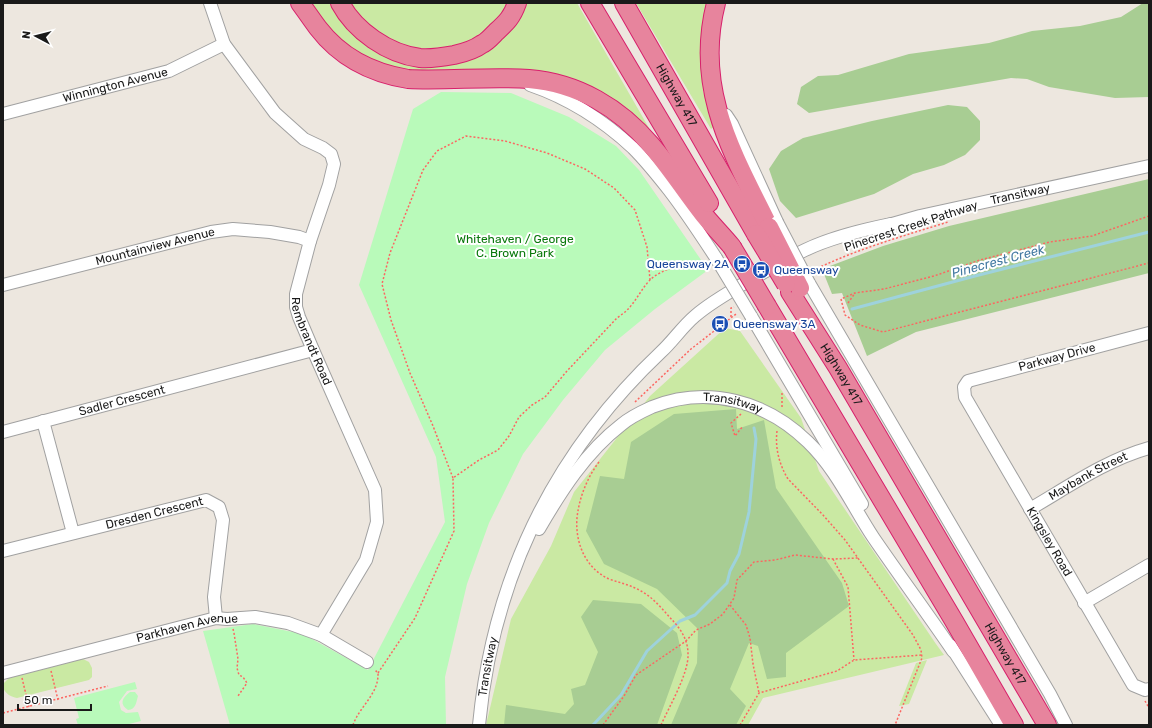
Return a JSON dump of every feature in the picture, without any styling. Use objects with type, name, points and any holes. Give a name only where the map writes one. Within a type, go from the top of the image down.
[{"type":"highway","points":[[340,3],[345,12],[358,27],[376,42],[397,52],[420,58],[442,57],[457,54],[483,44],[503,26],[512,15],[517,3]]},
{"type":"highway","points":[[590,3],[1014,725]]},
{"type":"highway","name":"Highway 417","points":[[624,3],[726,183],[767,228],[802,284],[838,368],[1048,725]]},
{"type":"highway","points":[[716,3],[711,22],[709,47],[713,96],[728,142],[767,228]]},
{"type":"highway","points":[[303,5],[318,29],[333,45],[350,58],[374,70],[408,79],[530,79],[563,86],[597,99],[630,122],[651,144],[704,215],[732,247]]},
{"type":"street","name":"Rembrandt Road","points":[[210,3],[224,44],[275,113],[304,139],[323,148],[331,154],[334,164],[329,185],[310,241],[296,294],[296,307],[313,350],[375,490],[377,522],[366,560],[321,635]]},
{"type":"street","name":"Winnington Avenue","points":[[3,114],[169,71],[224,44]]},
{"type":"street","points":[[487,78],[512,81],[540,88],[581,109],[608,127],[634,149],[660,178],[684,210],[713,260],[751,316],[878,532],[1001,725]]},
{"type":"street","name":"Transitway","points":[[480,725],[483,691],[495,629],[517,560],[552,488],[601,416],[633,379],[695,316],[726,294],[805,250],[856,231],[1149,166]]},
{"type":"street","name":"Mountainview Avenue","points":[[3,285],[211,232],[233,229],[270,232],[299,237],[310,241]]},
{"type":"street","points":[[802,284],[1050,694],[1066,725]]},
{"type":"street","name":"Parkway Drive","points":[[967,383],[968,381],[996,373],[1149,333]]},
{"type":"street","name":"Sadler Crescent","points":[[3,432],[313,350]]},
{"type":"street","name":"Kingsley Road","points":[[967,383],[964,387],[965,397],[1133,685],[1145,690],[1149,689]]},
{"type":"street","name":"Transitway","points":[[501,610],[528,549],[551,509],[592,452],[614,430],[629,419],[660,404],[696,397],[723,398],[758,408],[787,424],[808,442],[827,464],[873,537],[953,651]]},
{"type":"street","points":[[43,421],[73,534]]},
{"type":"street","name":"Maybank Street","points":[[1030,509],[1096,470],[1135,452],[1149,448]]},
{"type":"street","name":"Dresden Crescent","points":[[3,551],[206,500],[219,507],[223,520],[214,597],[221,619]]},
{"type":"street","points":[[1084,602],[1149,565]]},
{"type":"street","name":"Parkhaven Avenue","points":[[3,673],[221,619],[255,617],[288,623],[321,635],[367,662]]},
{"type":"path","points":[[378,673],[415,618],[454,531],[453,478],[410,373],[391,320],[382,284],[390,253],[423,170],[437,151],[466,136],[505,141],[547,153],[585,169],[614,188],[635,210],[647,247],[650,280]]},
{"type":"path","points":[[1149,216],[1092,236],[1050,242],[980,260],[934,276],[884,289],[855,293],[841,299],[845,314],[860,325],[883,332],[1149,263]]},
{"type":"path","name":"Pinecrest Creek Pathway","points":[[802,284],[867,248],[949,222]]},
{"type":"path","points":[[453,478],[479,460],[498,450],[509,436],[519,417],[532,405],[545,397],[592,344],[616,319],[626,312],[654,276],[679,266],[713,260]]},
{"type":"path","points":[[848,303],[855,293]]},
{"type":"path","points":[[731,317],[731,308],[737,305]]},
{"type":"path","points":[[633,405],[691,349],[736,314]]},
{"type":"path","points":[[781,386],[782,400],[777,430],[777,445],[781,464],[786,476],[835,528],[913,635],[921,650],[922,655],[917,671],[895,725]]},
{"type":"path","points":[[742,413],[731,423],[735,436],[743,426]]},
{"type":"path","points":[[602,459],[591,473],[578,514],[578,539],[582,551],[589,563],[608,578],[641,591],[651,598],[681,630],[686,642],[688,664],[661,725]]},
{"type":"path","points":[[603,725],[624,696],[636,675],[686,642],[696,630],[710,624],[724,614],[734,598],[737,580],[754,562],[775,560],[795,555],[833,559],[858,558]]},
{"type":"path","points":[[833,559],[848,587],[854,660]]},
{"type":"path","points":[[730,605],[746,625],[750,638],[753,664],[759,693],[740,725]]},
{"type":"path","points":[[221,619],[234,633],[238,659],[237,668],[239,674],[243,676],[247,683],[238,696]]},
{"type":"path","points":[[759,693],[837,671],[854,660],[922,655]]},
{"type":"path","points":[[48,662],[58,700]]},
{"type":"path","points":[[352,725],[379,682],[378,673],[367,662]]},
{"type":"path","points":[[19,669],[29,707]]},
{"type":"path","points":[[3,712],[58,700],[108,686]]},
{"type":"green space","points":[[311,3],[331,3],[343,23],[353,34],[368,45],[415,62],[505,36],[518,21],[527,3],[577,3],[649,128],[648,132],[610,100],[456,72],[401,70],[369,60],[340,40],[325,24]]},
{"type":"green space","points":[[347,3],[511,3],[492,26],[470,41],[450,47],[422,49],[398,43],[377,33]]},
{"type":"green space","points":[[636,3],[711,3],[702,60],[703,91],[715,126],[711,129]]},
{"type":"green space","points":[[1143,3],[1149,3],[1149,97],[1115,98],[1049,87],[1027,79],[1011,78],[809,113],[797,104],[801,87],[818,76],[838,75],[909,54],[989,43],[1032,31],[1080,26],[1121,17]]},
{"type":"green space","name":"Whitehaven / George C. Brown Park","points":[[441,92],[511,93],[569,117],[616,146],[639,170],[708,270],[655,309],[605,350],[563,400],[523,454],[489,523],[467,584],[445,677],[446,725],[230,725],[203,631],[253,624],[303,634],[368,670],[445,522],[436,457],[359,285],[413,109]]},
{"type":"green space","points":[[948,105],[967,107],[980,121],[980,140],[965,155],[944,165],[913,174],[874,194],[796,218],[780,201],[769,169],[781,151],[803,138],[872,121]]},
{"type":"green space","points":[[1149,179],[1149,273],[916,332],[867,356],[842,293],[832,294],[822,269],[883,246],[949,226]]},
{"type":"green space","points":[[725,328],[740,331],[801,418],[819,471],[944,655],[763,698],[748,725],[486,725],[511,619],[551,546],[574,492],[650,396]]},
{"type":"green space","points":[[736,409],[737,429],[764,420],[776,488],[842,583],[849,606],[786,653],[786,677],[767,679],[758,646],[749,643],[730,689],[746,706],[736,725],[671,725],[697,663],[698,629],[657,589],[604,564],[586,531],[600,476],[624,479],[631,442],[674,414]]},
{"type":"green space","points":[[593,600],[641,604],[677,633],[682,655],[657,725],[504,725],[506,705],[565,714],[574,704],[571,689],[585,685],[598,652],[581,617]]},
{"type":"green space","points":[[83,659],[89,662],[92,668],[92,677],[89,680],[17,698],[9,695],[3,688],[4,683],[9,678]]},
{"type":"green space","points":[[927,660],[909,704],[899,706],[916,663]]},
{"type":"green space","points":[[135,682],[137,689],[127,691],[119,702],[121,710],[126,713],[138,712],[141,721],[125,725],[78,725],[76,719],[79,718],[74,698]]},
{"type":"green space","points":[[130,692],[135,692],[138,696],[134,707],[128,710],[123,706],[123,699]]},
{"type":"waterway","name":"Pinecrest Creek","points":[[852,309],[1149,232]]},
{"type":"waterway","name":"Pinecrest Creek","points":[[593,725],[621,695],[647,651],[680,621],[695,615],[727,583],[730,571],[739,554],[749,512],[756,439],[754,428]]},
{"type":"place","name":"Queensway 2A","points":[[742,264]]},
{"type":"place","name":"Queensway","points":[[761,270]]},
{"type":"place","name":"Queensway 3A","points":[[720,324]]}]
